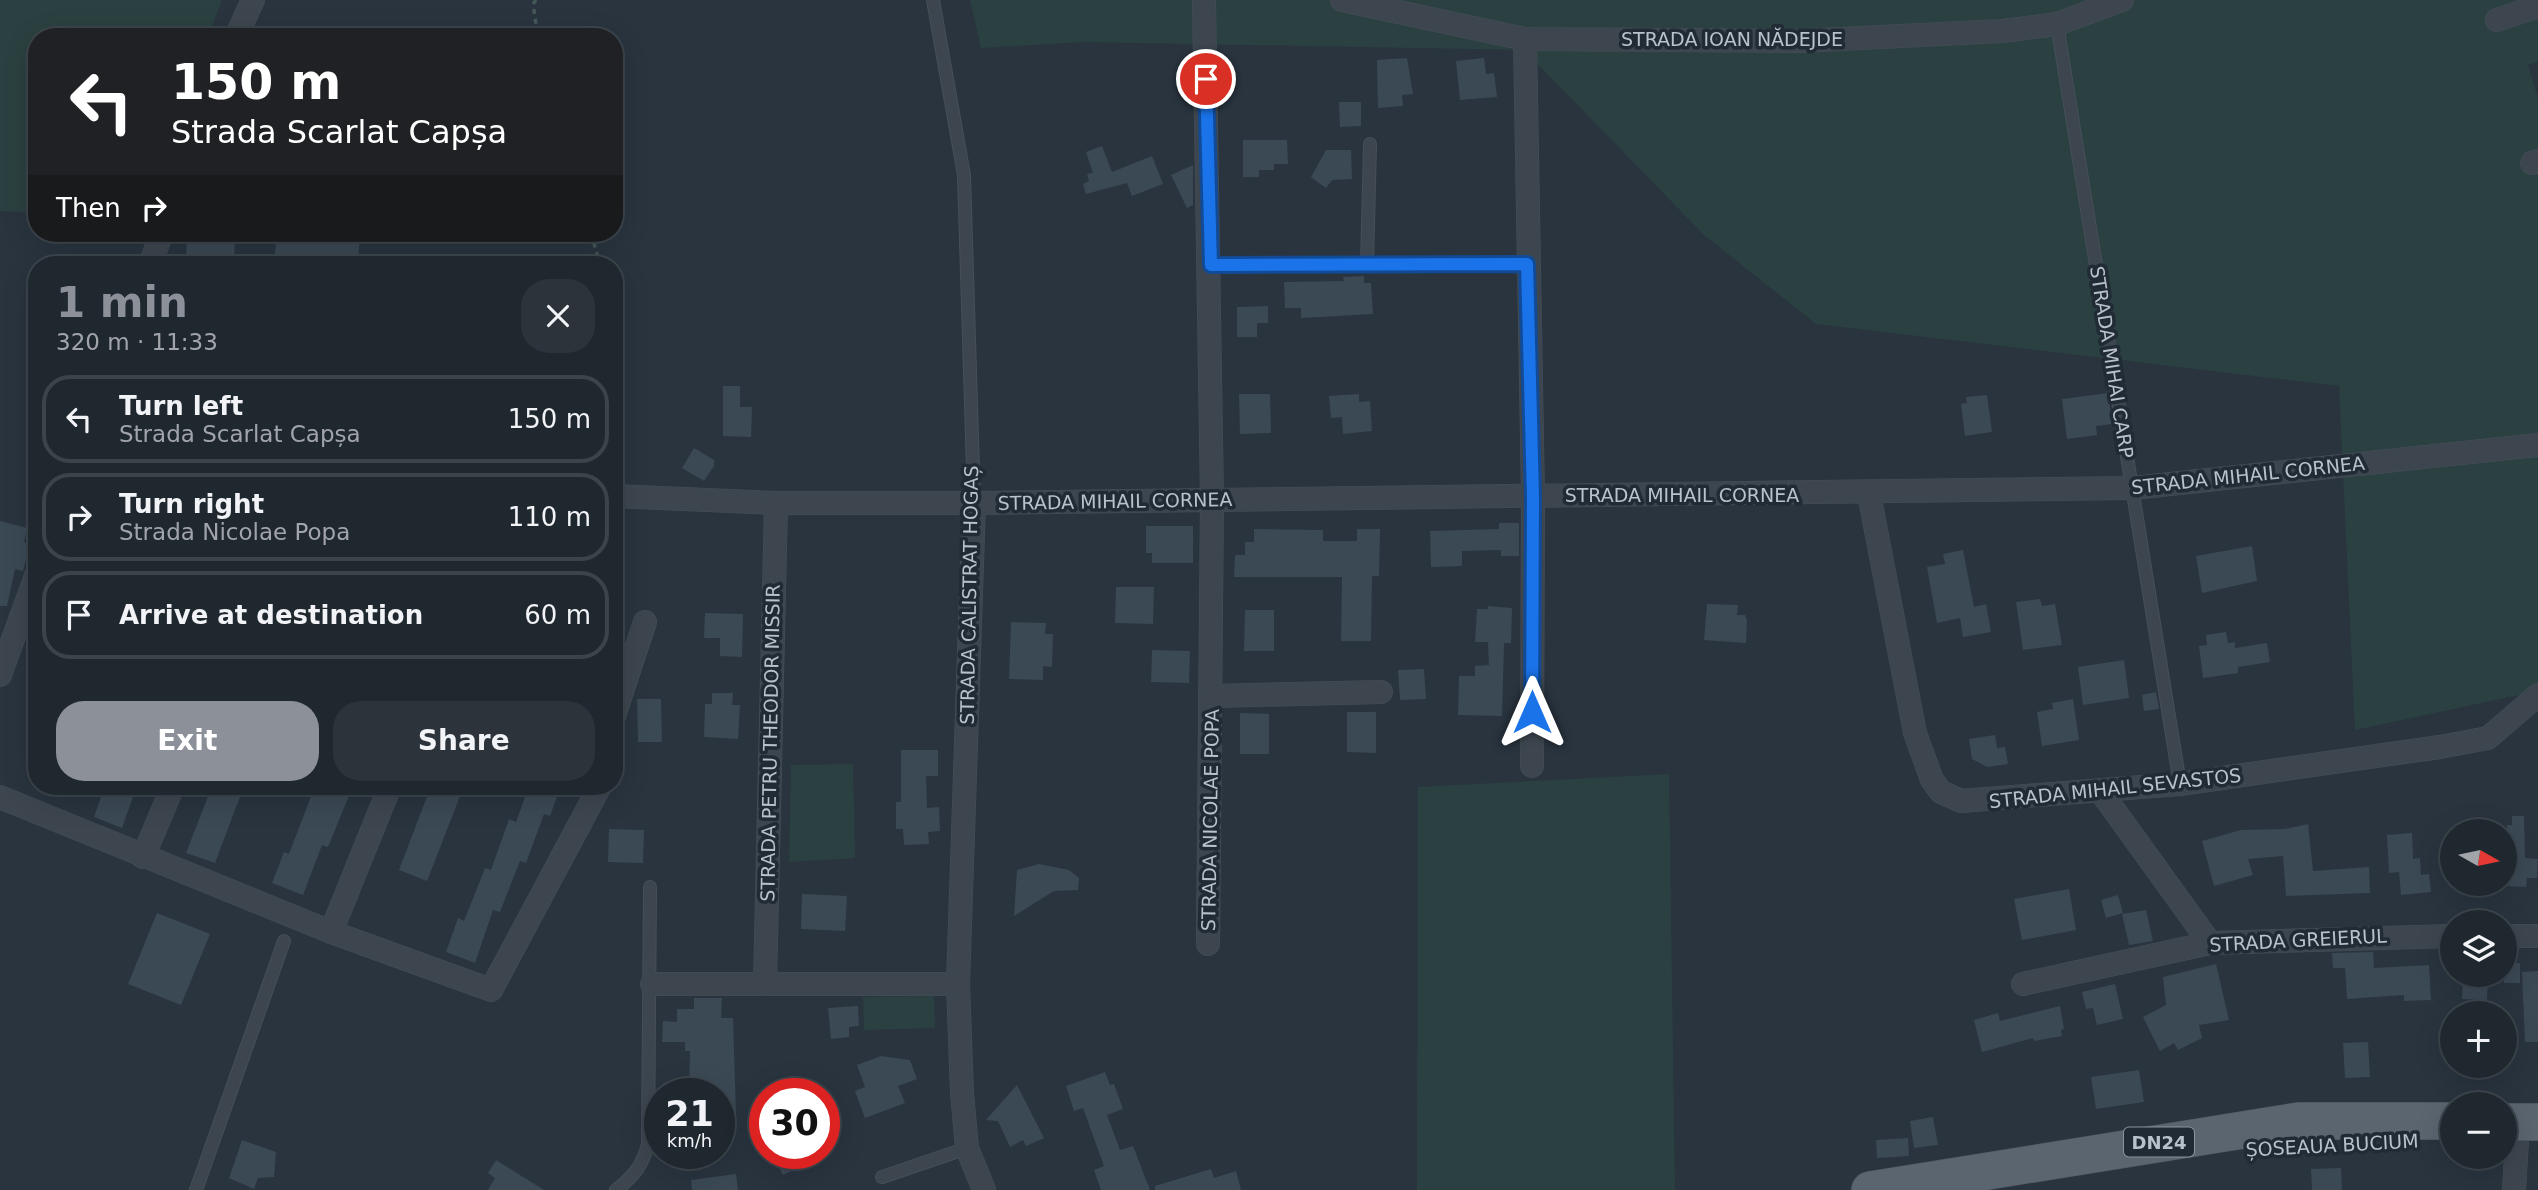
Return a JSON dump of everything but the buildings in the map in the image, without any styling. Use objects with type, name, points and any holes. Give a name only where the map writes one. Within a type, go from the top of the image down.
[{"type":"main road","name":"ȘOSEAUA BUCIUM","points":[[1870,1190],[2299,1121],[2440,1121]]},
{"type":"main road","name":"ȘOSEAUA BUCIUM","points":[[2005,1190],[2255,1147],[2302,1142],[2440,1140]]},
{"type":"street","points":[[240,28],[253,0]]},
{"type":"street","name":"STRADA NICOLAE POPA","points":[[1204,0],[1211,265],[1212,500],[1208,944]]},
{"type":"street","name":"STRADA IOAN NĂDEJDE","points":[[1342,0],[1525,39],[1799,41],[2003,31],[2057,24],[2122,0]]},
{"type":"street","points":[[2497,20],[2538,6]]},
{"type":"street","points":[[1525,39],[1533,497],[1532,766]]},
{"type":"street","name":"STRADA MIHAIL CORNEA","points":[[623,496],[775,503],[974,503],[1869,494],[2133,488],[2538,445]]},
{"type":"street","name":"STRADA MIHAIL SEVASTOS","points":[[1869,494],[1915,733],[1932,780],[1941,792],[1961,801],[1981,802],[2180,784],[2488,738],[2538,695]]},
{"type":"street","name":"STRADA PETRU THEODOR MISSIR","points":[[765,984],[775,503]]},
{"type":"street","name":"STRADA CALISTRAT HOGAȘ","points":[[974,503],[958,984],[967,1148],[984,1190]]},
{"type":"street","points":[[0,675],[9,624],[28,589]]},
{"type":"street","points":[[623,689],[645,622]]},
{"type":"street","name":"STRADA NICOLAE POPA","points":[[1212,696],[1381,692]]},
{"type":"street","points":[[2101,792],[2210,943]]},
{"type":"street","points":[[143,858],[169,795]]},
{"type":"street","points":[[331,932],[386,795]]},
{"type":"street","points":[[0,797],[143,858],[331,932],[491,990],[595,795]]},
{"type":"street","name":"STRADA GREIERUL","points":[[2023,984],[2210,943],[2440,936]]},
{"type":"street","points":[[2517,936],[2538,936]]},
{"type":"street","points":[[652,984],[958,984]]},
{"type":"street","points":[[2514,1190],[2520,1133]]},
{"type":"lane","name":"STRADA CALISTRAT HOGAȘ","points":[[933,0],[964,175],[974,503]]},
{"type":"lane","name":"STRADA MIHAI CARP","points":[[2057,24],[2180,784]]},
{"type":"lane","points":[[1367,265],[1370,144]]},
{"type":"lane","points":[[1211,265],[1527,264]]},
{"type":"lane","points":[[616,1190],[632,1177],[644,1159],[648,1144],[652,984],[650,887]]},
{"type":"lane","points":[[196,1190],[284,941]]},
{"type":"lane","points":[[882,1177],[967,1148]]},
{"type":"path","points":[[536,0],[533,4],[537,28]]},
{"type":"green space","points":[[0,0],[222,0],[211,28],[28,28],[28,213],[0,211]]},
{"type":"green space","points":[[970,0],[2538,0],[2538,62],[2528,65],[2538,98],[2538,691],[2355,730],[2339,386],[1816,324],[1704,235],[1524,50],[1085,42],[981,48]]},
{"type":"green space","points":[[853,764],[855,858],[789,862],[791,765]]},
{"type":"green space","points":[[1669,774],[1675,1190],[1417,1190],[1418,787]]},
{"type":"green space","points":[[934,996],[935,1028],[864,1030],[863,997]]},
{"type":"route","points":[[1206,79],[1211,265],[1527,264],[1533,497],[1532,712]]}]
